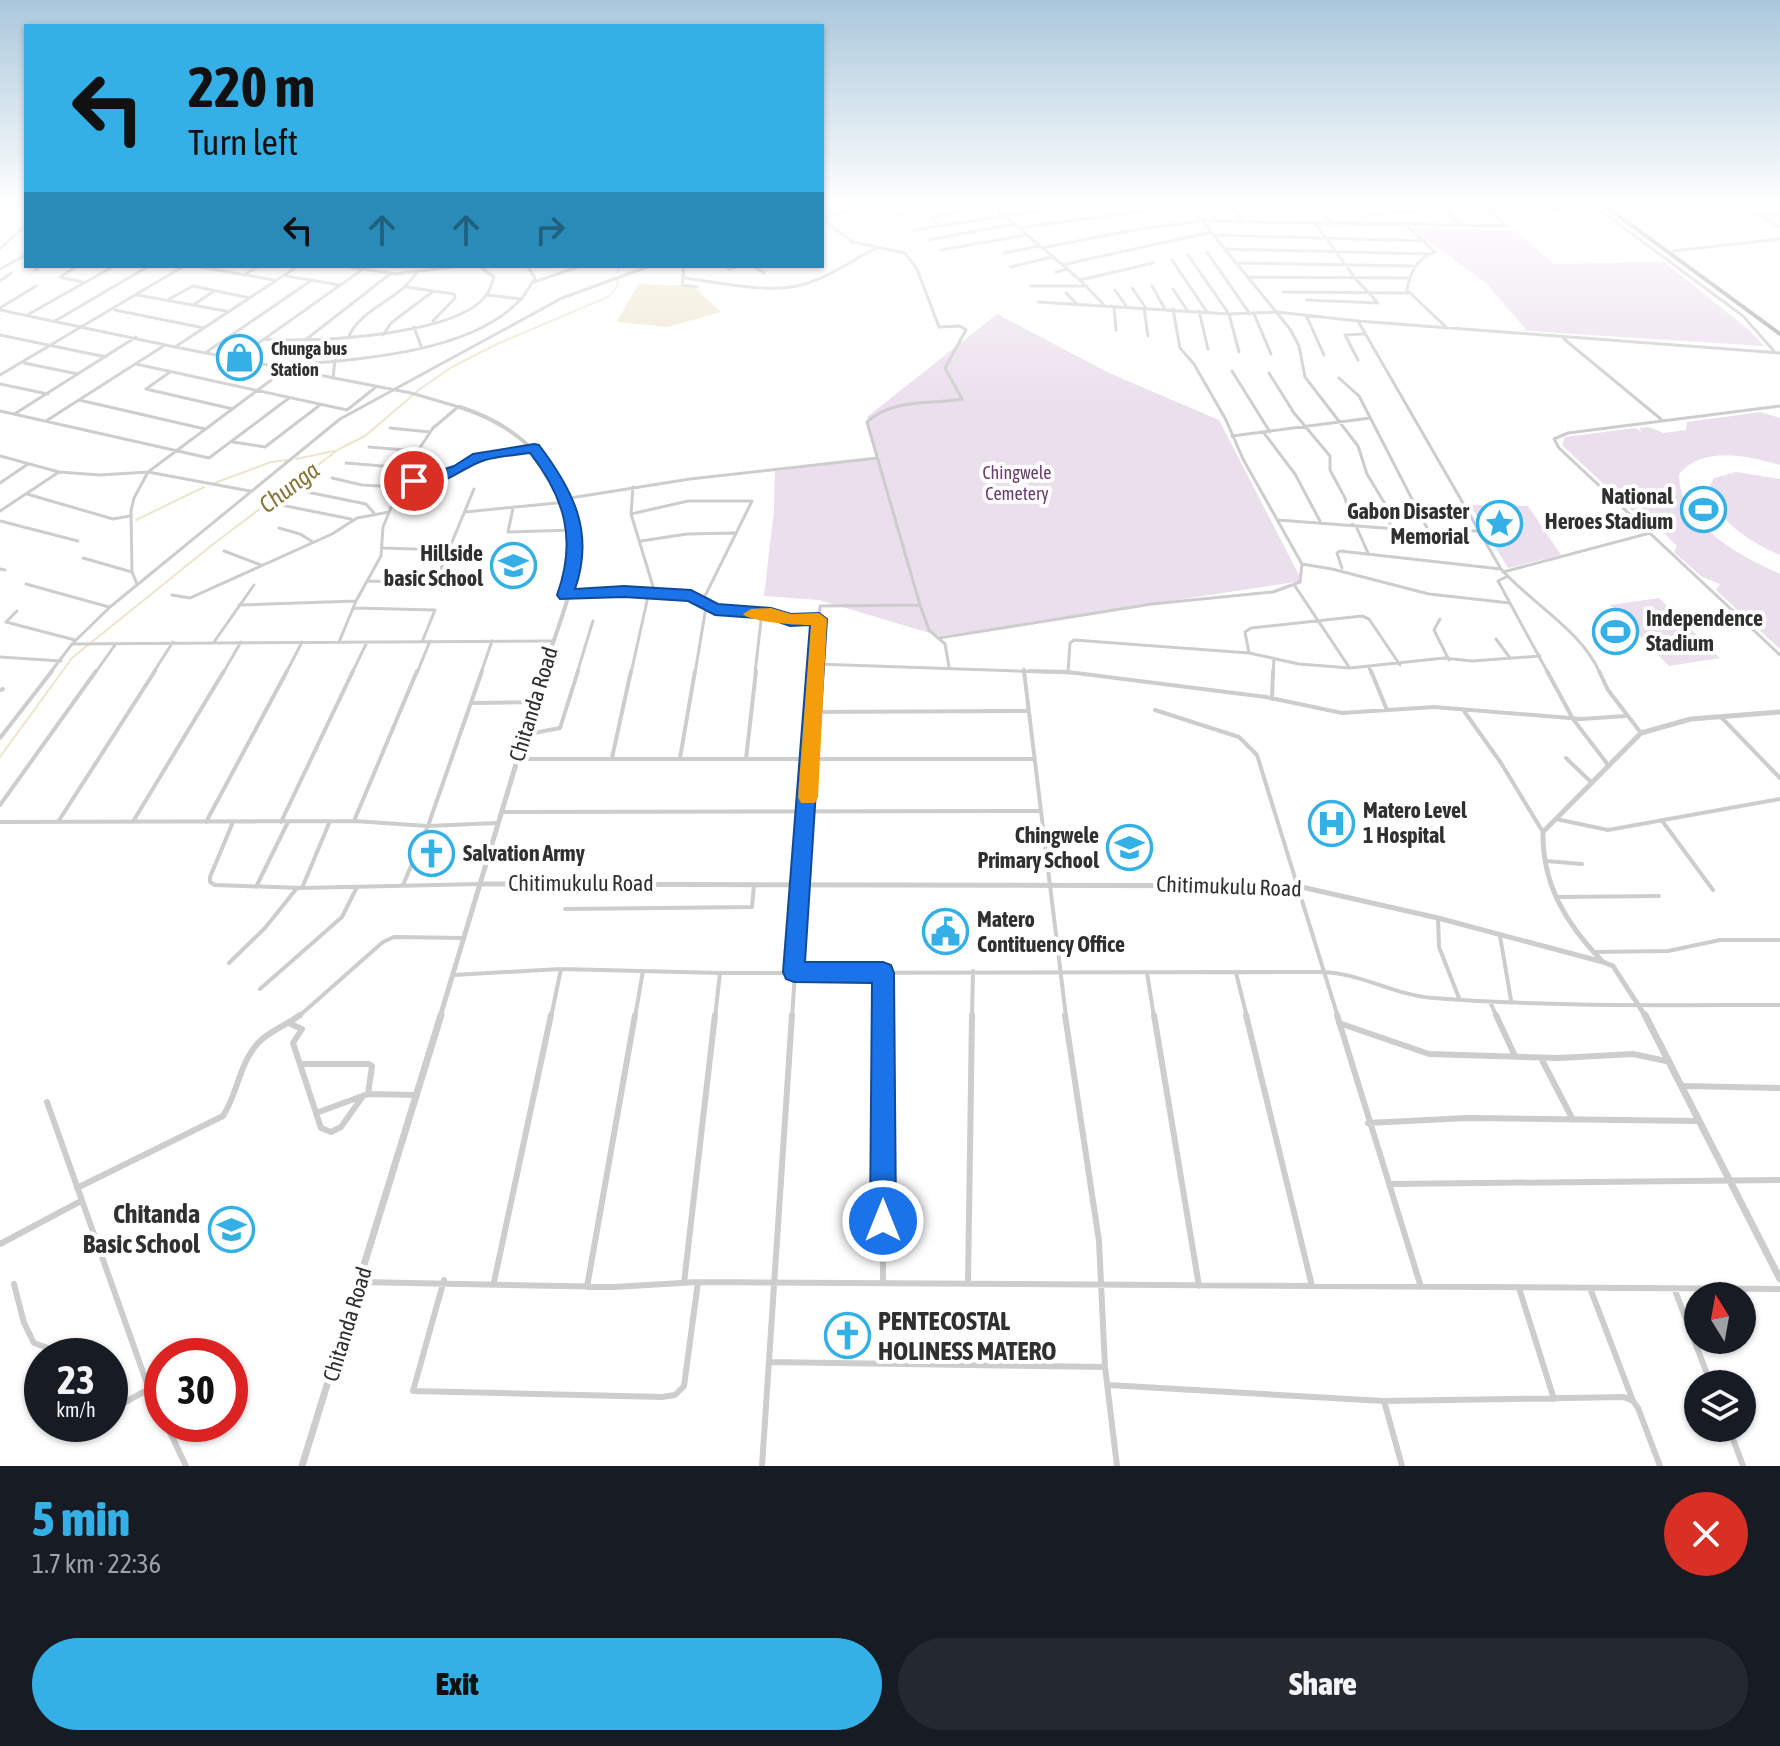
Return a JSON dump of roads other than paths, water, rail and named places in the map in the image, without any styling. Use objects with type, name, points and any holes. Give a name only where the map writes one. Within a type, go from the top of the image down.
[{"type":"main road","points":[[1698,273],[1780,331]]},
{"type":"main road","points":[[1703,273],[1780,331]]},
{"type":"street","points":[[0,281],[10,273]]},
{"type":"street","points":[[66,273],[60,278],[84,282]]},
{"type":"street","points":[[27,315],[100,273]]},
{"type":"street","points":[[55,321],[136,273]]},
{"type":"street","points":[[0,375],[172,273]]},
{"type":"street","points":[[235,273],[275,280]]},
{"type":"street","points":[[0,309],[175,347],[286,273]]},
{"type":"street","points":[[236,359],[357,273]]},
{"type":"street","points":[[387,273],[405,273]]},
{"type":"street","points":[[348,338],[355,325],[406,287],[416,273]]},
{"type":"street","points":[[264,339],[302,343],[383,335],[458,316],[487,295],[495,279],[488,273]]},
{"type":"street","points":[[273,366],[421,346],[484,328],[522,299],[534,282],[533,273]]},
{"type":"street","points":[[534,282],[559,273]]},
{"type":"street","points":[[0,738],[74,642],[110,607],[340,419],[562,298],[630,273]]},
{"type":"street","points":[[684,273],[682,285],[697,287]]},
{"type":"street","points":[[684,278],[767,288],[796,286],[828,273]]},
{"type":"street","points":[[917,273],[939,327],[960,326],[966,330],[945,368],[962,399],[901,405],[871,417],[867,422],[920,605],[929,630],[945,644],[949,667]]},
{"type":"street","points":[[1072,273],[1106,306]]},
{"type":"street","points":[[1080,280],[1108,273]]},
{"type":"street","points":[[1181,273],[1207,312]]},
{"type":"street","points":[[1201,273],[1229,314],[1239,352]]},
{"type":"street","points":[[1223,273],[1252,314],[1271,354]]},
{"type":"street","points":[[1243,273],[1277,312],[1299,346],[1305,377],[1361,452],[1367,474],[1385,504],[1391,528]]},
{"type":"street","points":[[1307,300],[1378,303],[1352,273]]},
{"type":"street","points":[[1409,293],[1411,273]]},
{"type":"street","points":[[1689,273],[1743,316],[1778,352]]},
{"type":"street","points":[[302,343],[319,326],[390,274]]},
{"type":"street","points":[[283,275],[340,285]]},
{"type":"street","points":[[1246,277],[1409,278]]},
{"type":"street","points":[[205,353],[312,280]]},
{"type":"street","points":[[0,309],[36,286]]},
{"type":"street","points":[[167,300],[191,286],[250,298]]},
{"type":"street","points":[[1031,286],[1087,286]]},
{"type":"street","points":[[1152,286],[1165,309]]},
{"type":"street","points":[[406,287],[453,294],[455,298],[433,322]]},
{"type":"street","points":[[1132,288],[1145,308],[1148,336]]},
{"type":"street","points":[[1173,289],[1187,310]]},
{"type":"street","points":[[193,305],[216,290]]},
{"type":"street","points":[[1115,290],[1127,307]]},
{"type":"street","points":[[383,335],[391,323],[432,292]]},
{"type":"street","points":[[1283,292],[1409,293],[1448,329]]},
{"type":"street","points":[[1066,293],[1079,306]]},
{"type":"street","points":[[137,295],[229,312]]},
{"type":"street","points":[[487,295],[522,299]]},
{"type":"street","points":[[1038,302],[1229,314],[1277,312],[1448,329],[1778,352]]},
{"type":"street","points":[[1114,307],[1116,330]]},
{"type":"street","points":[[112,309],[204,328]]},
{"type":"street","points":[[939,638],[1126,608],[1223,595],[1268,593],[1295,586],[1303,577],[1302,564],[1194,364],[1180,348],[1173,309]]},
{"type":"street","points":[[1199,311],[1208,349]]},
{"type":"street","points":[[1306,315],[1324,355]]},
{"type":"street","points":[[1358,321],[1503,573],[1591,652],[1608,690],[1641,733]]},
{"type":"street","points":[[414,327],[421,346]]},
{"type":"street","points":[[1358,360],[1345,335],[1364,334]]},
{"type":"street","points":[[0,335],[106,357]]},
{"type":"street","points":[[15,414],[136,337]]},
{"type":"street","points":[[1562,337],[1664,421]]},
{"type":"street","points":[[45,422],[165,345]]},
{"type":"street","name":"Chitanda Road","points":[[175,347],[410,394],[459,407],[510,431],[534,448],[552,468],[568,500],[575,530],[574,569],[302,1466]]},
{"type":"street","points":[[333,378],[335,360]]},
{"type":"street","points":[[22,363],[80,374]]},
{"type":"street","points":[[136,364],[348,410],[376,387]]},
{"type":"street","points":[[138,584],[132,572],[130,516],[134,498],[148,472],[286,369]]},
{"type":"street","points":[[1232,371],[1270,432]]},
{"type":"street","points":[[171,372],[146,389],[233,409]]},
{"type":"street","points":[[1269,373],[1305,427],[1330,456],[1330,470],[1368,553]]},
{"type":"street","points":[[1339,378],[1359,396],[1429,530]]},
{"type":"street","points":[[0,384],[48,394]]},
{"type":"street","points":[[0,411],[209,458],[289,398]]},
{"type":"street","points":[[79,400],[206,429]]},
{"type":"street","points":[[232,442],[265,447],[320,405]]},
{"type":"street","points":[[1780,406],[1568,433],[1554,439],[1559,448],[1780,655]]},
{"type":"street","points":[[339,642],[383,548],[383,527],[407,468],[430,432],[459,407]]},
{"type":"street","points":[[1232,436],[1370,418]]},
{"type":"street","points":[[390,428],[430,432]]},
{"type":"street","points":[[1264,433],[1295,474],[1321,522]]},
{"type":"street","points":[[369,447],[418,451]]},
{"type":"street","points":[[402,479],[424,482],[459,469],[478,457],[534,448]]},
{"type":"street","points":[[0,456],[59,472],[100,475],[148,472],[250,491]]},
{"type":"street","points":[[465,512],[568,500],[633,487],[877,458]]},
{"type":"street","points":[[0,483],[29,463]]},
{"type":"street","points":[[346,463],[407,468]]},
{"type":"street","points":[[0,511],[59,472]]},
{"type":"street","points":[[332,478],[362,485],[399,487]]},
{"type":"street","points":[[612,758],[652,593],[631,514],[633,487]]},
{"type":"street","points":[[368,581],[435,583],[446,550],[474,489]]},
{"type":"street","points":[[307,492],[366,504],[374,513]]},
{"type":"street","points":[[27,494],[113,519],[130,516]]},
{"type":"street","points":[[631,514],[688,501],[752,501],[702,600]]},
{"type":"street","points":[[276,504],[354,520]]},
{"type":"street","points":[[513,508],[508,532],[575,530]]},
{"type":"street","points":[[172,595],[190,598],[332,534],[354,520],[389,512]]},
{"type":"street","points":[[1278,520],[1477,531]]},
{"type":"street","points":[[0,521],[78,541]]},
{"type":"street","points":[[279,528],[300,534],[313,542]]},
{"type":"street","points":[[640,541],[695,533],[734,533]]},
{"type":"street","points":[[1342,569],[1338,552],[1368,553],[1503,573],[1650,533]]},
{"type":"street","points":[[383,548],[446,550]]},
{"type":"street","points":[[224,551],[261,565]]},
{"type":"street","points":[[83,558],[132,572]]},
{"type":"street","points":[[1302,564],[1342,569],[1383,583],[1456,600],[1510,603]]},
{"type":"street","points":[[1503,573],[1498,581],[1573,719],[1609,766]]},
{"type":"street","points":[[26,584],[110,607]]},
{"type":"street","points":[[214,642],[254,585]]},
{"type":"street","points":[[1295,586],[1350,668]]},
{"type":"street","points":[[565,595],[652,593],[691,595],[702,600],[706,607],[679,759]]},
{"type":"street","points":[[239,605],[356,601]]},
{"type":"street","points":[[762,1466],[820,606],[920,605]]},
{"type":"street","points":[[706,607],[771,614],[790,620],[819,619]]},
{"type":"street","points":[[354,608],[435,610],[422,642]]},
{"type":"street","points":[[17,611],[6,622],[86,646],[173,642],[553,641]]},
{"type":"street","points":[[746,759],[761,621],[758,615]]},
{"type":"street","points":[[1249,653],[1247,630],[1357,616],[1369,619],[1400,665]]},
{"type":"street","points":[[1440,619],[1434,630],[1449,660]]},
{"type":"street","points":[[523,735],[560,728],[593,621]]},
{"type":"street","points":[[1496,639],[1510,658]]},
{"type":"street","points":[[1068,672],[1070,643],[1074,640],[1249,653],[1299,664],[1350,668],[1540,656]]},
{"type":"street","points":[[354,821],[430,641]]},
{"type":"street","points":[[403,885],[428,826],[492,641]]},
{"type":"street","points":[[58,823],[173,642]]},
{"type":"street","points":[[134,820],[241,642]]},
{"type":"street","points":[[206,822],[302,642]]},
{"type":"street","points":[[281,822],[367,642]]},
{"type":"street","points":[[0,805],[115,645]]},
{"type":"street","points":[[0,657],[61,661]]},
{"type":"street","points":[[1272,699],[1274,658]]},
{"type":"street","points":[[816,664],[1068,672],[1272,699],[1342,713],[1434,707],[1573,719],[1626,716]]},
{"type":"street","points":[[1369,667],[1387,710]]},
{"type":"street","points":[[1024,669],[1059,972],[1093,1197],[1103,1286],[1105,1367],[1117,1466]]},
{"type":"street","points":[[470,703],[533,702]]},
{"type":"street","points":[[1155,710],[1230,733],[1244,739],[1254,750],[1421,1287]]},
{"type":"street","points":[[813,712],[1027,711]]},
{"type":"street","points":[[1464,711],[1501,763],[1543,832],[1544,861],[1556,897],[1593,952],[1616,969],[1640,1005],[1780,1279]]},
{"type":"street","points":[[1543,832],[1641,733],[1674,722],[1780,712]]},
{"type":"street","points":[[1721,717],[1780,778]]},
{"type":"street","points":[[1566,758],[1592,783]]},
{"type":"street","points":[[516,759],[1033,759]]},
{"type":"street","points":[[1556,819],[1608,830],[1780,799]]},
{"type":"street","points":[[501,812],[1039,811]]},
{"type":"street","points":[[229,963],[300,888],[330,821]]},
{"type":"street","points":[[0,822],[354,821],[428,826],[497,823]]},
{"type":"street","points":[[233,822],[217,856],[210,882],[233,888],[480,884]]},
{"type":"street","points":[[256,888],[288,822]]},
{"type":"street","points":[[1663,822],[1713,890]]},
{"type":"street","points":[[1544,861],[1582,864]]},
{"type":"street","points":[[565,909],[752,907],[755,882]]},
{"type":"street","name":"Chitimukulu Road","points":[[480,884],[755,882],[800,885],[1297,886],[1438,918],[1603,962]]},
{"type":"street","points":[[260,989],[342,917],[357,887]]},
{"type":"street","points":[[1556,897],[1659,896]]},
{"type":"street","points":[[1438,918],[1439,947],[1459,998]]},
{"type":"street","points":[[1500,936],[1511,1000]]},
{"type":"street","points":[[77,1188],[223,1116],[234,1099],[251,1049],[272,1030],[289,1023],[389,939],[464,938]]},
{"type":"street","points":[[1593,952],[1668,951],[1720,940],[1780,940]]},
{"type":"street","points":[[453,975],[561,969],[720,973],[1322,972],[1349,973],[1416,997],[1490,1002],[1780,1005]]},
{"type":"street","points":[[494,1282],[561,969]]},
{"type":"street","points":[[587,1287],[643,971]]},
{"type":"street","points":[[968,1285],[973,971]]},
{"type":"street","points":[[684,1283],[720,973]]},
{"type":"street","points":[[883,973],[883,1283]]},
{"type":"street","points":[[1147,973],[1199,1286]]},
{"type":"street","points":[[1236,973],[1313,1287]]},
{"type":"street","points":[[1490,1002],[1515,1056]]},
{"type":"street","points":[[289,1023],[302,1029],[293,1043],[324,1131],[338,1130],[365,1095],[372,1066],[301,1064]]},
{"type":"street","points":[[1339,1023],[1429,1054],[1541,1058],[1633,1054],[1671,1063]]},
{"type":"street","points":[[1541,1058],[1573,1120]]},
{"type":"street","points":[[1683,1086],[1780,1088]]},
{"type":"street","points":[[316,1113],[365,1095],[417,1095]]},
{"type":"street","points":[[47,1102],[144,1375]]},
{"type":"street","points":[[1368,1123],[1467,1118],[1700,1121]]},
{"type":"street","points":[[1389,1184],[1780,1180]]},
{"type":"street","points":[[0,1244],[81,1201]]},
{"type":"street","points":[[444,1280],[413,1391],[662,1397],[675,1395],[686,1380],[698,1282]]},
{"type":"street","points":[[360,1282],[444,1280],[587,1287],[698,1282],[1780,1289]]},
{"type":"street","points":[[14,1284],[24,1323],[32,1338]]},
{"type":"street","points":[[1519,1288],[1554,1399]]},
{"type":"street","points":[[1590,1288],[1660,1466]]},
{"type":"street","points":[[1674,1288],[1706,1370]]},
{"type":"street","points":[[769,1362],[1105,1367]]},
{"type":"street","points":[[1108,1385],[1384,1401],[1624,1397],[1633,1401]]},
{"type":"street","points":[[1384,1401],[1402,1466]]},
{"type":"street","points":[[175,1442],[186,1466]]},
{"type":"street","points":[[1734,1442],[1743,1466]]},
{"type":"waterway","name":"Chunga","points":[[0,757],[72,658],[212,545],[339,449],[365,436],[420,389],[452,367],[495,345],[610,296],[617,287],[618,279]]},
{"type":"waterway","points":[[296,459],[334,451]]},
{"type":"waterway","points":[[215,483],[271,462],[287,460]]},
{"type":"waterway","points":[[136,520],[204,487]]},
{"type":"place","name":"Chunga bus Station","points":[[240,358]]},
{"type":"place","name":"National Heroes Stadium","points":[[1704,509]]},
{"type":"place","name":"Gabon Disaster Memorial","points":[[1500,524]]},
{"type":"place","name":"Hillside basic School","points":[[514,566]]},
{"type":"place","name":"Independence Stadium","points":[[1615,631]]},
{"type":"place","name":"Matero Level 1 Hospital","points":[[1332,823]]},
{"type":"place","name":"Chingwele Primary School","points":[[1130,848]]},
{"type":"place","name":"Salvation Army","points":[[432,853]]},
{"type":"place","name":"Matero Contituency Office","points":[[946,932]]},
{"type":"place","name":"Chitanda Basic School","points":[[231,1229]]},
{"type":"place","name":"PENTECOSTAL HOLINESS MATERO","points":[[847,1336]]},
{"type":"park label","name":"Chingwele Cemetery","points":[[1017,482]]}]
